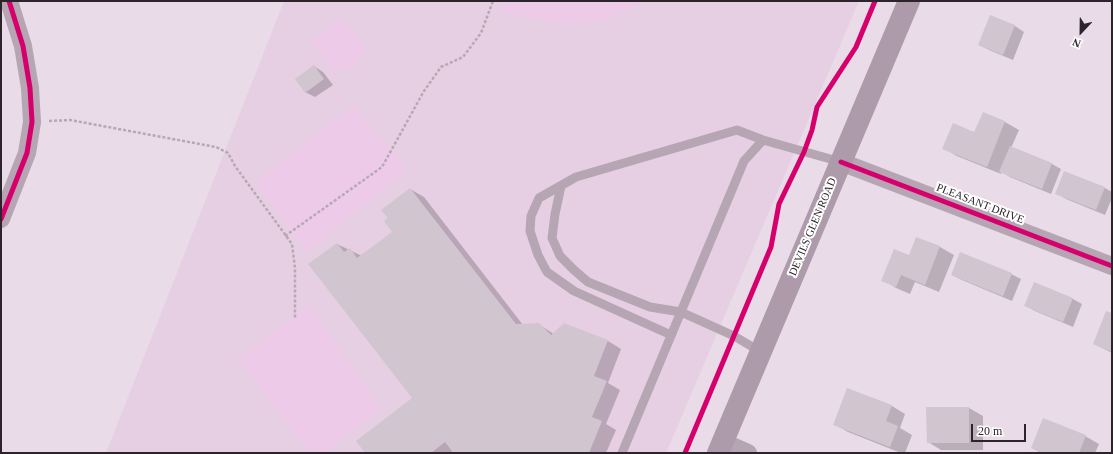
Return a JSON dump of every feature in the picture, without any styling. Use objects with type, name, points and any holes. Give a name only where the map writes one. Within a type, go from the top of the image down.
[{"type":"main road","name":"DEVILS GLEN ROAD","points":[[721,448],[909,1]]},
{"type":"street","points":[[1,219],[27,153],[32,122],[30,88],[23,46],[9,1]]},
{"type":"street","name":"PLEASANT DRIVE","points":[[841,162],[1112,266]]},
{"type":"street","points":[[721,448],[748,453]]},
{"type":"lane","points":[[671,335],[574,291],[547,272],[538,255],[530,231],[531,216],[539,198],[576,177],[737,130],[763,140],[841,162]]},
{"type":"lane","points":[[622,453],[744,161],[763,140]]},
{"type":"lane","points":[[560,186],[552,238],[560,256],[588,282],[650,307],[681,312],[734,336],[761,352]]},
{"type":"path","points":[[285,236],[382,167],[424,91],[441,67],[463,56],[481,33],[493,1]]},
{"type":"path","points":[[32,122],[70,120],[216,147],[228,153],[235,166],[292,244],[295,268],[295,318]]},
{"type":"shaded area","points":[[284,1],[859,1],[666,453],[106,453]]},
{"type":"shaded area","points":[[505,1],[641,1],[634,7],[602,21],[566,25],[501,11]]},
{"type":"shaded area","points":[[342,17],[366,48],[355,65],[334,72],[310,41]]},
{"type":"shaded area","points":[[354,105],[407,170],[307,252],[255,182]]},
{"type":"shaded area","points":[[309,305],[381,409],[323,453],[310,453],[238,360]]},
{"type":"building","points":[[990,15],[1015,25],[1003,55],[978,45]]},
{"type":"building","points":[[314,65],[324,79],[305,93],[295,79]]},
{"type":"building","points":[[983,112],[1005,121],[987,167],[942,149],[953,123],[974,132]]},
{"type":"building","points":[[1010,146],[1052,163],[1042,189],[999,172]]},
{"type":"building","points":[[1064,171],[1105,187],[1096,210],[1055,194]]},
{"type":"building","points":[[410,188],[516,324],[539,323],[551,335],[564,323],[608,340],[594,376],[607,381],[592,417],[602,421],[589,453],[451,453],[452,451],[445,442],[431,453],[365,453],[356,441],[412,398],[308,264],[337,243],[344,252],[350,248],[357,258],[392,232],[384,221],[388,218],[381,210]]},
{"type":"building","points":[[916,237],[940,246],[925,285],[901,275],[896,287],[881,281],[894,249],[909,255]]},
{"type":"building","points":[[960,252],[1012,273],[1003,296],[951,275]]},
{"type":"building","points":[[1034,282],[1073,298],[1063,322],[1024,306]]},
{"type":"building","points":[[1106,311],[1112,313],[1112,352],[1093,344]]},
{"type":"building","points":[[847,388],[892,405],[886,421],[898,426],[890,447],[833,425]]},
{"type":"building","points":[[926,407],[969,407],[969,443],[927,443]]},
{"type":"building","points":[[1043,418],[1086,435],[1079,453],[1043,453],[1031,448]]},
{"type":"cycle path","points":[[1,219],[27,153],[32,122],[30,88],[23,46],[9,1]]},
{"type":"cycle path","points":[[685,453],[771,247],[779,204],[804,152],[812,130],[817,107],[856,47],[875,1]]},
{"type":"cycle path","points":[[841,162],[1112,266]]}]
